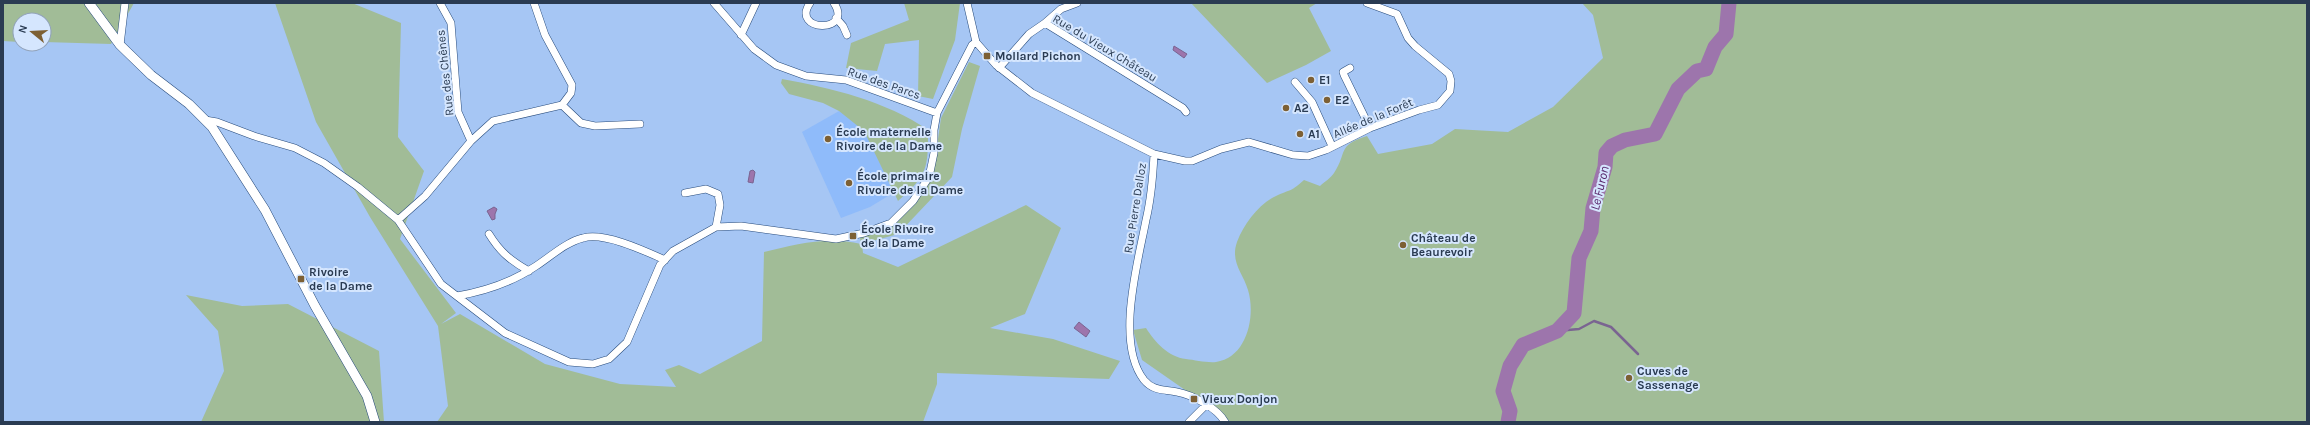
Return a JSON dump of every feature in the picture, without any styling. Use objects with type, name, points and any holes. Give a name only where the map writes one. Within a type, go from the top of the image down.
[{"type":"main road","points":[[89,3],[120,45],[151,76],[189,104],[206,120],[220,138],[265,210],[315,306],[367,396],[375,422]]},
{"type":"street","points":[[120,45],[125,3]]},
{"type":"street","name":"Rue des Chênes","points":[[440,3],[451,23],[458,112],[471,140]]},
{"type":"street","points":[[398,220],[425,196],[471,140],[493,121],[562,106],[571,93],[572,84],[545,35],[534,3]]},
{"type":"street","name":"Rue des Parcs","points":[[714,3],[754,49],[788,71],[806,76],[846,80],[937,113]]},
{"type":"street","points":[[741,35],[756,3]]},
{"type":"street","points":[[810,3],[807,11],[808,17],[816,26],[827,26],[836,18],[837,12],[834,3]]},
{"type":"street","points":[[206,120],[217,122],[254,136],[295,148],[324,163],[358,187],[398,220],[441,284],[505,333],[569,362],[593,364],[610,359],[627,342],[660,266],[673,251],[716,227],[741,226],[836,240],[864,233],[891,223],[913,201],[929,178],[934,153],[934,130],[937,113],[972,45],[976,42],[967,3]]},
{"type":"street","points":[[1045,23],[1061,9],[1076,3]]},
{"type":"street","name":"Allée de la Forêt","points":[[1154,154],[1185,161],[1192,161],[1221,149],[1249,142],[1301,156],[1315,154],[1370,128],[1419,110],[1438,105],[1450,91],[1451,81],[1449,74],[1415,46],[1408,38],[1400,16],[1392,11],[1367,3]]},
{"type":"street","points":[[836,18],[843,26],[847,35]]},
{"type":"street","name":"Rue du Vieux Château","points":[[999,68],[1029,34],[1045,23],[1183,108],[1186,112]]},
{"type":"street","name":"Rue Pierre Dalloz","points":[[976,42],[999,68],[1032,93],[1154,154],[1147,219],[1130,308],[1130,340],[1137,367],[1145,381],[1157,389],[1176,391],[1206,405],[1216,411],[1225,422]]},
{"type":"street","points":[[1350,68],[1344,72],[1344,75],[1370,128]]},
{"type":"street","points":[[1295,82],[1312,102],[1332,146]]},
{"type":"street","points":[[562,106],[581,123],[595,126],[640,124]]},
{"type":"street","points":[[685,193],[706,189],[718,194],[720,205],[716,227]]},
{"type":"street","points":[[489,234],[499,251],[514,263],[529,271]]},
{"type":"street","points":[[457,296],[485,291],[511,281],[584,238],[606,239],[639,249],[665,260]]},
{"type":"street","points":[[1189,422],[1206,405]]},
{"type":"shaded area","points":[[1725,3],[1736,3],[1726,19]]},
{"type":"shaded area","points":[[1174,46],[1187,54],[1184,58],[1173,50]]},
{"type":"shaded area","points":[[839,111],[866,122],[903,187],[870,207],[841,218],[802,132]]},
{"type":"shaded area","points":[[753,170],[755,172],[753,183],[748,182],[750,171]]},
{"type":"shaded area","points":[[494,207],[497,209],[495,219],[492,220],[487,211]]},
{"type":"shaded area","points":[[1079,322],[1090,331],[1086,337],[1074,328]]},
{"type":"green space","points":[[3,3],[134,3],[111,44],[52,42],[52,12],[12,12],[12,42],[3,41]]},
{"type":"green space","points":[[275,3],[352,3],[401,23],[398,137],[424,171],[400,239],[456,313],[441,324],[460,314],[545,364],[620,384],[676,387],[665,370],[679,365],[700,374],[762,341],[764,252],[788,246],[824,241],[861,244],[860,238],[893,225],[933,174],[941,118],[969,62],[980,66],[962,129],[952,177],[898,234],[862,244],[863,253],[898,267],[1026,205],[1061,228],[1025,314],[990,328],[1053,339],[1120,361],[1109,379],[937,373],[937,384],[923,422],[437,422],[448,406],[438,326],[370,217],[316,122]]},
{"type":"green space","points":[[904,3],[960,3],[955,40],[933,99],[918,96],[919,40],[885,44],[877,71],[846,68],[851,43],[909,20]]},
{"type":"green space","points":[[1191,3],[1317,3],[1309,8],[1331,51],[1306,65],[1267,83]]},
{"type":"green space","points":[[1582,3],[2307,3],[2307,422],[1231,422],[1142,360],[1133,330],[1146,328],[1163,348],[1179,358],[1216,362],[1227,359],[1235,353],[1247,334],[1251,312],[1248,290],[1235,256],[1235,249],[1240,235],[1258,209],[1276,196],[1300,184],[1304,180],[1320,186],[1333,175],[1344,150],[1351,143],[1367,136],[1378,154],[1432,144],[1455,129],[1508,132],[1553,107],[1603,58],[1593,15]]},
{"type":"green space","points":[[782,79],[839,91],[876,103],[912,120],[928,130],[928,153],[921,177],[898,201],[864,131],[839,111],[823,103],[789,94],[781,83]]},
{"type":"green space","points":[[186,295],[242,306],[288,304],[379,351],[384,422],[201,422],[224,371],[218,331]]},
{"type":"waterway","name":"Le Furon","points":[[1508,422],[1510,411],[1503,391],[1510,366],[1523,345],[1557,331],[1574,313],[1579,258],[1591,231],[1593,208],[1605,167],[1606,153],[1612,146],[1625,140],[1655,134],[1678,89],[1697,71],[1706,69],[1715,47],[1726,34],[1729,3]]},
{"type":"waterway","points":[[1557,331],[1579,329],[1594,321],[1611,327],[1638,354]]},
{"type":"place","name":"Mollard Pichon","points":[[987,56]]},
{"type":"place","name":"E1","points":[[1311,80]]},
{"type":"place","name":"E2","points":[[1327,100]]},
{"type":"place","name":"A2","points":[[1286,108]]},
{"type":"place","name":"A1","points":[[1300,134]]},
{"type":"place","name":"École maternelle Rivoire de la Dame","points":[[828,139]]},
{"type":"place","name":"École primaire Rivoire de la Dame","points":[[849,183]]},
{"type":"place","name":"École Rivoire de la Dame","points":[[853,236]]},
{"type":"place","name":"Château de Beaurevoir","points":[[1403,245]]},
{"type":"place","name":"Rivoire de la Dame","points":[[301,279]]},
{"type":"place","name":"Cuves de Sassenage","points":[[1629,378]]},
{"type":"place","name":"Vieux Donjon","points":[[1194,399]]}]
